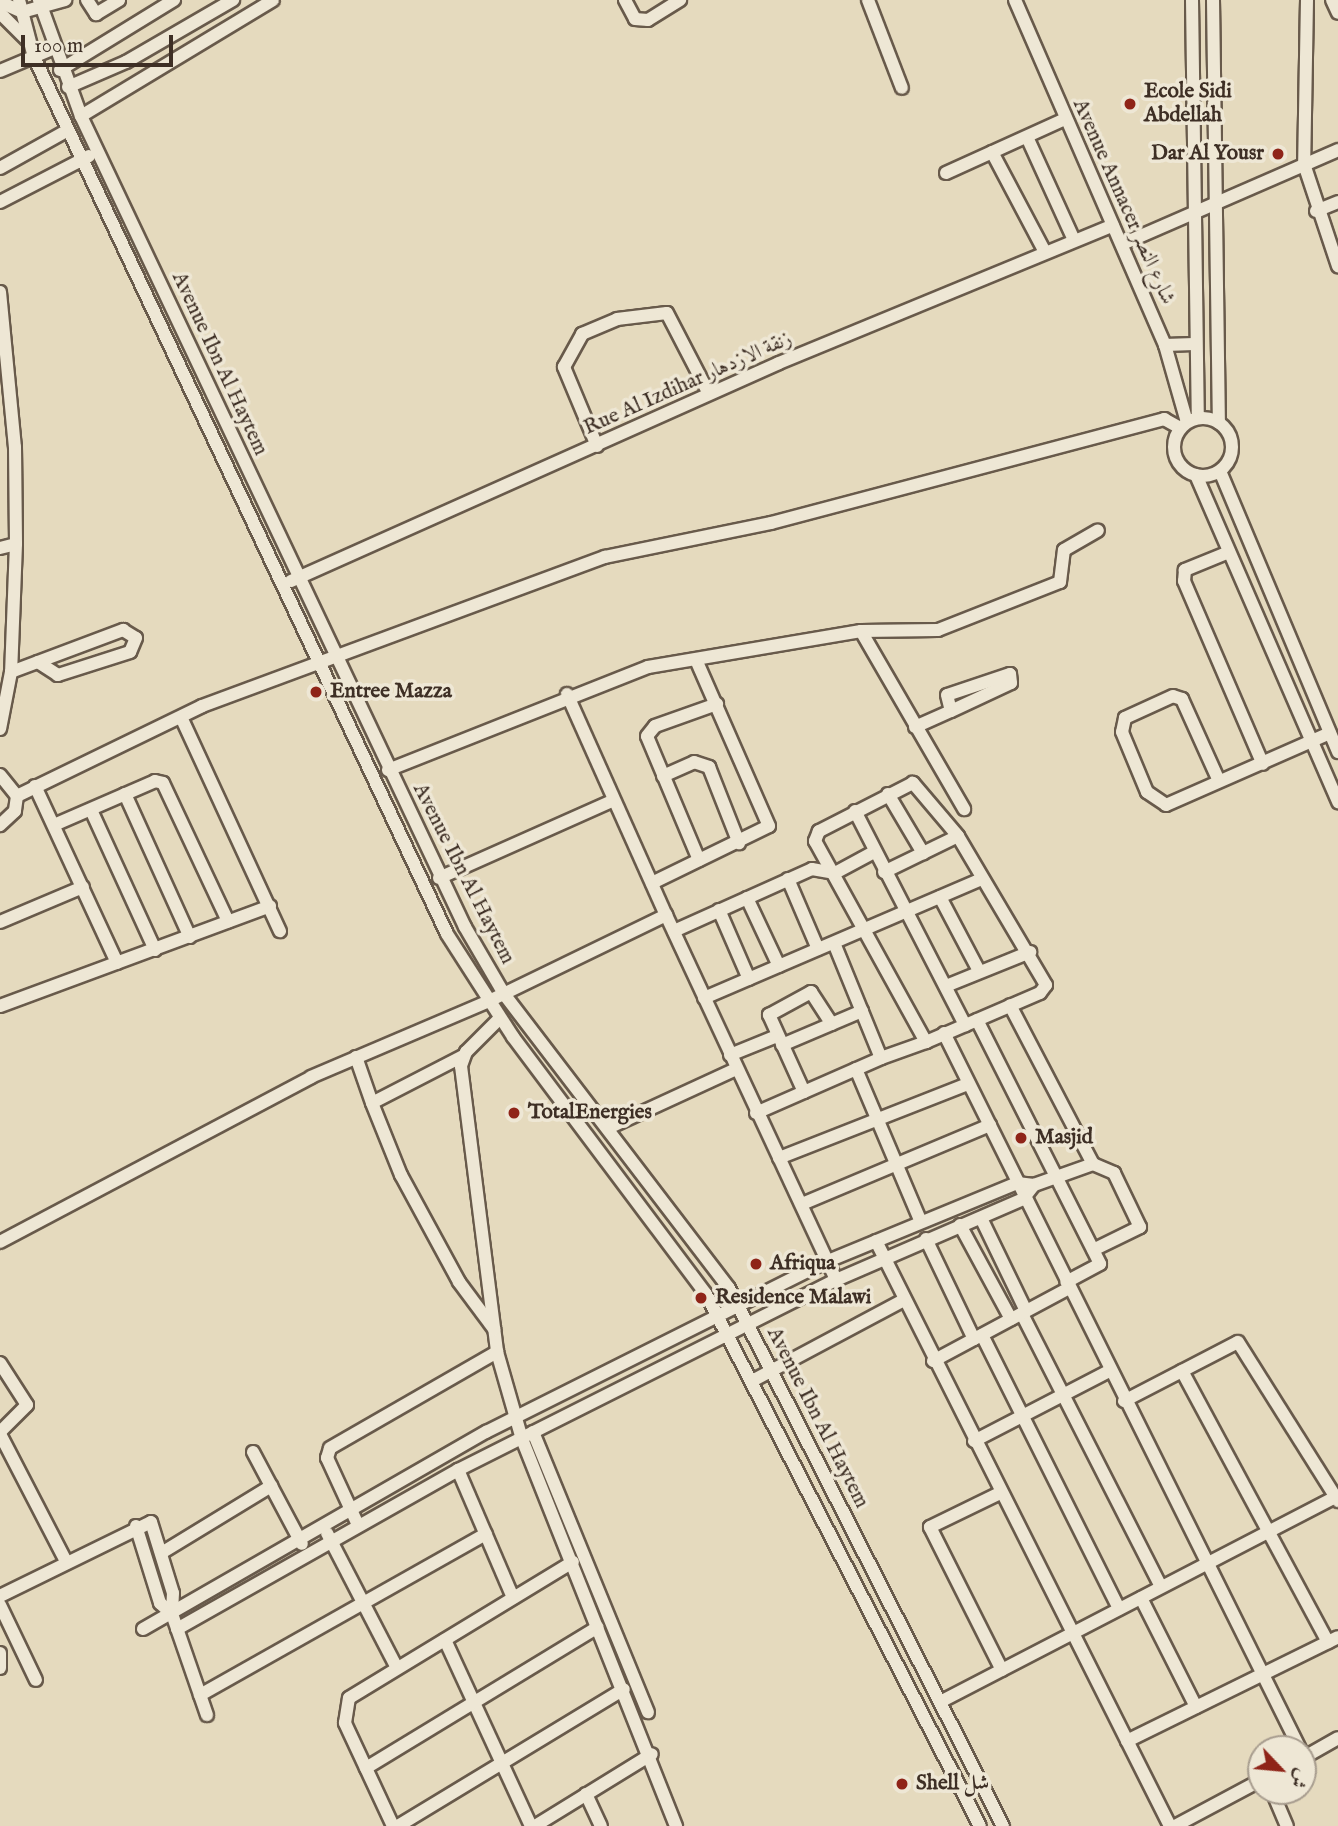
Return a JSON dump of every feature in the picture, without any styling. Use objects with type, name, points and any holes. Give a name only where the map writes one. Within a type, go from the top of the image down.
[{"type":"street","points":[[0,2],[20,6],[65,0]]},
{"type":"street","points":[[87,0],[96,14],[120,0]]},
{"type":"street","points":[[60,70],[174,0]]},
{"type":"street","points":[[81,116],[236,27],[273,0]]},
{"type":"street","points":[[625,0],[635,19],[656,19],[680,0]]},
{"type":"street","points":[[867,0],[902,88]]},
{"type":"street","name":"Avenue Annacer شارع النصر","points":[[1015,0],[1165,345],[1188,423]]},
{"type":"street","points":[[1192,0],[1194,344],[1188,423],[1174,452],[1196,475],[1338,802]]},
{"type":"street","points":[[1213,0],[1219,423],[1231,442],[1220,471],[1338,752]]},
{"type":"street","points":[[1307,0],[1304,164],[1316,211],[1338,266]]},
{"type":"street","points":[[68,87],[126,62],[225,2],[236,27]]},
{"type":"street","name":"Avenue Ibn Al Haytem","points":[[40,5],[52,49],[81,116],[439,878],[505,994],[706,1254],[741,1309],[770,1371],[1003,1826]]},
{"type":"street","name":"Avenue Ibn Al Haytem","points":[[20,6],[34,57],[434,910],[500,1018],[674,1244],[721,1319],[980,1826]]},
{"type":"street","points":[[0,12],[28,40]]},
{"type":"street","points":[[0,71],[52,49]]},
{"type":"street","points":[[946,173],[1066,119]]},
{"type":"street","points":[[0,168],[68,130]]},
{"type":"street","points":[[1027,137],[1074,240]]},
{"type":"street","points":[[1122,244],[1193,210],[1338,150]]},
{"type":"street","points":[[0,202],[99,152]]},
{"type":"street","points":[[992,152],[1045,252]]},
{"type":"street","points":[[1316,211],[1338,202]]},
{"type":"street","name":"Rue Al Izdihar زنقة الازدهار","points":[[281,585],[709,394],[1113,225]]},
{"type":"street","points":[[0,292],[16,544],[11,672],[0,729]]},
{"type":"street","points":[[597,446],[564,367],[582,334],[617,319],[667,313],[709,394]]},
{"type":"street","points":[[1165,345],[1194,344]]},
{"type":"street","points":[[17,796],[181,716],[604,557],[771,523],[1164,419],[1188,423],[1219,423]]},
{"type":"street","points":[[1196,475],[1220,471]]},
{"type":"street","points":[[388,770],[568,694],[648,667],[861,631],[938,630],[1051,587],[1064,576],[1063,550],[1098,530]]},
{"type":"street","points":[[0,548],[16,544]]},
{"type":"street","points":[[1229,552],[1185,570],[1184,581],[1263,764]]},
{"type":"street","points":[[11,672],[123,630],[137,642],[130,652],[58,675],[38,662]]},
{"type":"street","points":[[861,631],[964,809]]},
{"type":"street","points":[[0,648],[13,643]]},
{"type":"street","points":[[652,883],[766,830],[768,820],[696,660]]},
{"type":"street","points":[[915,727],[951,711],[1011,683],[1010,674],[947,695],[951,711]]},
{"type":"street","points":[[568,694],[612,801],[836,1280]]},
{"type":"street","points":[[1219,781],[1182,699],[1173,696],[1125,718],[1122,732],[1153,800],[1166,805],[1330,733]]},
{"type":"street","points":[[699,860],[647,742],[650,731],[717,704]]},
{"type":"street","points":[[181,716],[280,931]]},
{"type":"street","points":[[663,776],[694,762],[709,767],[739,843]]},
{"type":"street","points":[[0,775],[17,796],[15,811],[0,825]]},
{"type":"street","points":[[54,825],[155,781],[167,787],[228,921]]},
{"type":"street","points":[[756,1113],[881,1058],[926,1042],[1010,1005],[1046,985],[1030,951],[982,879],[958,836],[919,784],[888,794],[815,836],[868,928],[926,1042]]},
{"type":"street","points":[[35,786],[117,962]]},
{"type":"street","points":[[125,794],[190,937]]},
{"type":"street","points":[[888,794],[923,853]]},
{"type":"street","points":[[439,878],[612,801]]},
{"type":"street","points":[[91,810],[155,950]]},
{"type":"street","points":[[855,811],[884,872],[946,986],[971,1022],[1059,1175],[1100,1264],[1019,1315],[933,1361]]},
{"type":"street","points":[[884,872],[958,836]]},
{"type":"street","points":[[835,873],[874,852]]},
{"type":"street","points":[[674,931],[820,867],[835,873]]},
{"type":"street","points":[[788,879],[818,949]]},
{"type":"street","points":[[704,998],[982,879]]},
{"type":"street","points":[[0,922],[83,887]]},
{"type":"street","points":[[940,897],[979,971]]},
{"type":"street","points":[[747,898],[779,966]]},
{"type":"street","points":[[0,1006],[270,906]]},
{"type":"street","points":[[719,911],[749,979]]},
{"type":"street","points":[[0,1242],[356,1057],[505,994],[666,915]]},
{"type":"street","points":[[834,943],[881,1058]]},
{"type":"street","points":[[946,986],[1030,951]]},
{"type":"street","points":[[804,1092],[780,1040],[771,1009],[805,993],[820,999],[832,1024]]},
{"type":"street","points":[[1010,1005],[1093,1164],[1114,1173],[1140,1227],[1093,1250]]},
{"type":"street","points":[[730,1055],[832,1024],[862,1012]]},
{"type":"street","points":[[372,1103],[463,1056],[500,1018]]},
{"type":"street","points":[[944,1033],[1023,1199],[1293,1735]]},
{"type":"street","points":[[463,1056],[497,1352],[516,1418],[528,1436],[648,1712]]},
{"type":"street","points":[[356,1057],[401,1175],[459,1282],[494,1329]]},
{"type":"street","points":[[608,1128],[736,1069]]},
{"type":"street","points":[[856,1069],[922,1222]]},
{"type":"street","points":[[779,1158],[968,1084]]},
{"type":"street","points":[[802,1204],[990,1125]]},
{"type":"street","points":[[143,1629],[349,1507],[516,1418],[741,1309],[828,1261],[1017,1183],[1034,1185],[1093,1164]]},
{"type":"street","points":[[177,1629],[458,1470],[750,1327],[836,1280],[1023,1199],[1034,1185]]},
{"type":"street","points":[[981,1218],[1019,1315]]},
{"type":"street","points":[[960,1225],[1019,1315],[1161,1587]]},
{"type":"street","points":[[926,1239],[1022,1416],[1119,1609]]},
{"type":"street","points":[[876,1241],[933,1361],[1172,1826],[1247,1787]]},
{"type":"street","points":[[754,1380],[904,1300]]},
{"type":"street","points":[[940,1702],[1337,1499],[1238,1342],[1124,1401]]},
{"type":"street","points":[[358,1525],[327,1458],[330,1448],[497,1352]]},
{"type":"street","points":[[0,1363],[27,1405],[0,1433],[67,1563]]},
{"type":"street","points":[[974,1441],[1109,1371]]},
{"type":"street","points":[[1127,1741],[1333,1640],[1269,1532],[1182,1371]]},
{"type":"street","points":[[528,1436],[573,1562],[652,1754],[676,1826]]},
{"type":"street","points":[[253,1452],[307,1554]]},
{"type":"street","points":[[458,1470],[513,1598]]},
{"type":"street","points":[[163,1552],[271,1486]]},
{"type":"street","points":[[1000,1493],[930,1527],[1002,1670]]},
{"type":"street","points":[[0,1596],[136,1526],[153,1524],[167,1569],[172,1614],[207,1714]]},
{"type":"street","points":[[322,1524],[397,1668]]},
{"type":"street","points":[[136,1526],[160,1604],[172,1614]]},
{"type":"street","points":[[200,1695],[365,1606],[486,1534]]},
{"type":"street","points":[[573,1562],[353,1694],[344,1707],[366,1768],[395,1826],[624,1689]]},
{"type":"street","points":[[150,1574],[167,1569]]},
{"type":"street","points":[[1141,1598],[1196,1707]]},
{"type":"street","points":[[0,1605],[36,1680]]},
{"type":"street","points":[[366,1768],[598,1626]]},
{"type":"street","points":[[445,1640],[533,1826],[652,1754]]},
{"type":"street","points":[[0,1653],[0,1668]]},
{"type":"street","points":[[1317,1748],[1338,1738]]},
{"type":"street","points":[[586,1794],[601,1826]]},
{"type":"street","points":[[1278,1805],[1287,1826]]},
{"type":"place","name":"Ecole Sidi Abdellah","points":[[1130,104]]},
{"type":"place","name":"Dar Al Yousr","points":[[1278,154]]},
{"type":"place","name":"Entree Mazza","points":[[316,692]]},
{"type":"place","name":"TotalEnergies","points":[[514,1113]]},
{"type":"place","name":"Masjid","points":[[1021,1138]]},
{"type":"place","name":"Afriqua","points":[[756,1264]]},
{"type":"place","name":"Residence Malawi","points":[[701,1298]]},
{"type":"place","name":"Shell شل","points":[[902,1784]]}]
